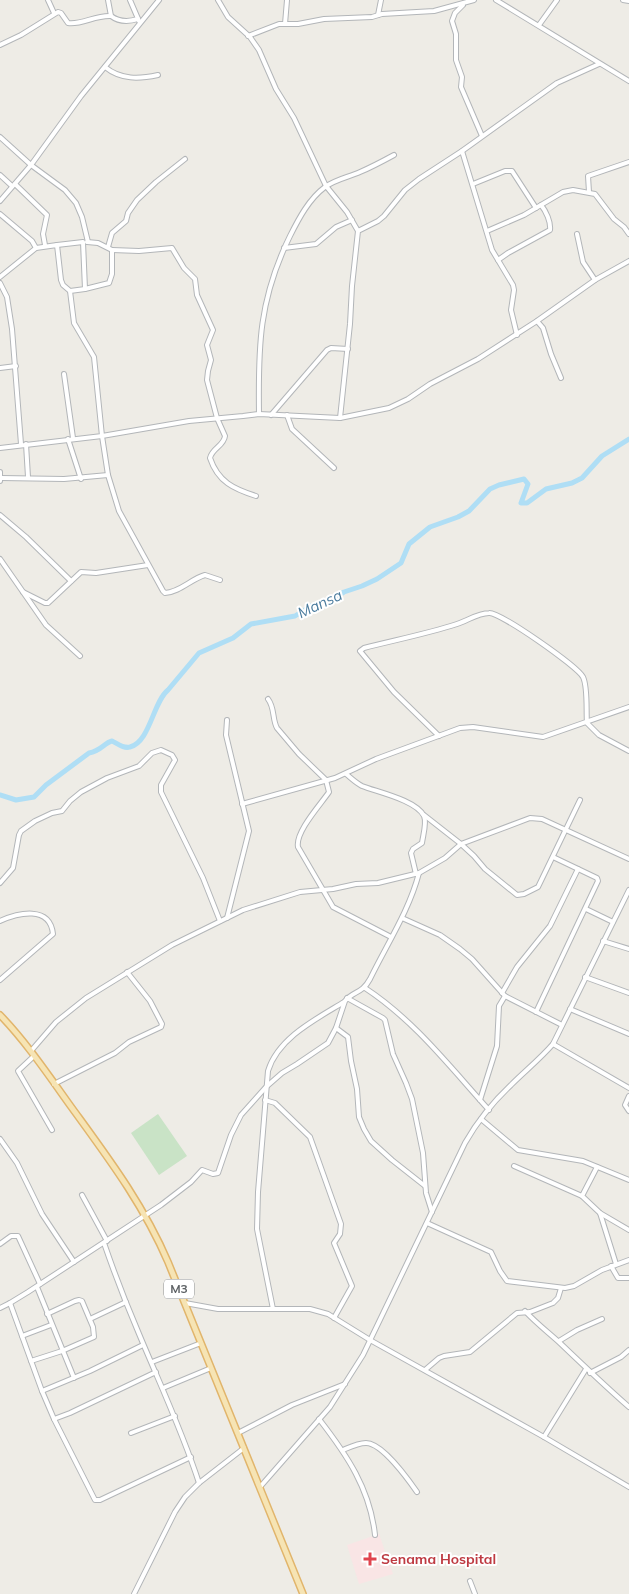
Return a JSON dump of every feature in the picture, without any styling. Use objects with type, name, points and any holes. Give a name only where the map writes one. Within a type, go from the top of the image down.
[{"type":"main road","name":"M3","points":[[0,1015],[32,1054],[122,1177],[146,1215],[162,1246],[304,1594]]},
{"type":"street","points":[[48,0],[54,14]]},
{"type":"street","points":[[108,0],[111,16]]},
{"type":"street","points":[[130,0],[138,21]]},
{"type":"street","points":[[0,200],[31,165],[138,21],[159,0]]},
{"type":"street","points":[[218,0],[228,17],[248,36],[259,50],[276,89],[294,118],[326,186],[348,212],[358,231],[340,418]]},
{"type":"street","points":[[284,24],[287,0]]},
{"type":"street","points":[[378,15],[381,0]]},
{"type":"street","points":[[248,36],[269,27],[284,24],[304,23],[324,18],[372,17],[434,11],[474,0]]},
{"type":"street","points":[[496,0],[629,81]]},
{"type":"street","points":[[539,25],[557,0]]},
{"type":"street","points":[[623,0],[629,1]]},
{"type":"street","points":[[465,3],[454,13],[452,18],[456,34],[456,60],[462,77],[461,87],[482,136]]},
{"type":"street","points":[[0,45],[21,35],[58,12],[61,13],[68,23],[73,24],[96,16],[111,16],[120,21],[138,21]]},
{"type":"street","points":[[358,231],[378,221],[406,190],[419,179],[462,151],[556,83],[599,64]]},
{"type":"street","points":[[105,67],[114,73],[133,78],[158,75]]},
{"type":"street","points":[[0,137],[31,165],[65,190],[76,203],[82,217],[86,242],[85,289]]},
{"type":"street","points":[[462,151],[492,250],[513,285],[511,310],[517,335]]},
{"type":"street","points":[[259,414],[258,361],[261,330],[273,275],[284,248],[308,204],[326,186],[340,178],[361,172],[394,155]]},
{"type":"street","points":[[70,291],[109,283],[112,274],[110,248],[112,233],[126,221],[128,213],[137,200],[185,159]]},
{"type":"street","points":[[589,192],[588,176],[629,162]]},
{"type":"street","points":[[473,184],[512,171],[538,207],[545,212],[550,226],[550,230],[498,260]]},
{"type":"street","points":[[0,175],[47,214],[43,234],[45,245]]},
{"type":"street","points":[[487,231],[538,207],[567,190],[589,192],[597,195],[614,219],[629,234]]},
{"type":"street","points":[[0,214],[32,241],[36,248]]},
{"type":"street","points":[[284,248],[316,244],[336,227],[352,220]]},
{"type":"street","points":[[577,234],[584,262],[595,280]]},
{"type":"street","points":[[0,277],[36,248],[45,245],[86,242],[110,248],[140,251],[172,248],[184,268],[194,279],[197,295],[213,330],[207,345],[211,360],[207,380],[217,418],[225,439],[210,455],[212,462],[221,478],[231,488],[256,496]]},
{"type":"street","points":[[57,245],[61,280],[63,285],[70,291],[74,323],[94,358],[108,475],[119,510],[148,566],[165,592],[182,588],[192,580],[205,575],[220,580]]},
{"type":"street","points":[[0,448],[21,444],[102,436],[190,421],[259,414],[340,418],[356,416],[400,403],[517,335],[595,280],[629,261]]},
{"type":"street","points":[[0,283],[8,304],[16,366],[21,444]]},
{"type":"street","points":[[537,321],[543,328],[561,378]]},
{"type":"street","points":[[272,415],[327,350],[331,348],[348,349]]},
{"type":"street","points":[[0,368],[16,366]]},
{"type":"street","points":[[64,374],[73,438]]},
{"type":"street","points":[[287,415],[292,429],[334,468]]},
{"type":"street","points":[[68,439],[81,479]]},
{"type":"street","points":[[26,444],[28,478]]},
{"type":"street","points":[[0,472],[0,480],[28,478],[81,479],[108,475]]},
{"type":"street","points":[[0,515],[26,537],[71,581]]},
{"type":"street","points":[[0,559],[46,625],[80,656]]},
{"type":"street","points":[[23,592],[41,602],[48,603],[81,572],[96,574],[148,566]]},
{"type":"street","points":[[439,736],[394,692],[360,652],[364,648],[442,628],[488,612],[503,617],[557,653],[580,672],[585,684],[587,723],[599,735],[629,751]]},
{"type":"street","points":[[268,699],[273,707],[277,728],[299,754],[326,780],[329,792],[309,820],[297,843],[333,907],[391,937]]},
{"type":"street","points":[[242,804],[346,774],[376,760],[460,728],[473,728],[538,738],[587,723],[629,707]]},
{"type":"street","points":[[227,720],[226,735],[249,831],[227,918]]},
{"type":"street","points":[[0,883],[13,868],[19,835],[26,827],[52,813],[62,811],[81,792],[107,778],[139,766],[152,753],[161,750],[172,755],[175,760],[161,785],[162,792],[203,878],[220,921]]},
{"type":"street","points":[[346,774],[361,785],[396,797],[418,810],[461,844],[485,869],[517,896],[538,887],[580,800]]},
{"type":"street","points":[[273,1309],[257,1229],[258,1192],[268,1071],[272,1058],[294,1035],[365,988],[402,918],[415,888],[418,873],[411,853],[413,849],[422,843],[424,815]]},
{"type":"street","points":[[52,1130],[18,1071],[56,1022],[71,1009],[172,945],[251,906],[300,892],[356,884],[378,883],[418,873],[445,858],[461,844],[530,818],[542,818],[629,859]]},
{"type":"street","points":[[536,1012],[598,881],[596,878],[553,857]]},
{"type":"street","points":[[480,1100],[497,1046],[499,1006],[503,995],[517,968],[550,926],[578,869]]},
{"type":"street","points":[[260,1487],[319,1419],[346,1384],[370,1340],[461,1151],[481,1119],[506,1090],[541,1058],[553,1044],[629,890]]},
{"type":"street","points":[[622,904],[629,906]]},
{"type":"street","points":[[586,909],[613,922]]},
{"type":"street","points":[[0,920],[18,914],[38,914],[50,924],[53,934],[0,980]]},
{"type":"street","points":[[402,918],[440,935],[472,958],[503,995],[562,1025]]},
{"type":"street","points":[[603,941],[629,949]]},
{"type":"street","points":[[54,1084],[115,1053],[134,1040],[162,1027],[150,1001],[127,972]]},
{"type":"street","points":[[586,977],[629,993]]},
{"type":"street","points":[[365,988],[389,1004],[445,1060],[489,1110]]},
{"type":"street","points":[[0,1308],[38,1286],[146,1215],[191,1182],[202,1170],[213,1174],[218,1173],[235,1124],[248,1106],[282,1073],[320,1050],[331,1039],[346,1000]]},
{"type":"street","points":[[346,1000],[385,1020],[392,1054],[412,1099],[432,1212]]},
{"type":"street","points":[[570,1009],[629,1034]]},
{"type":"street","points":[[336,1028],[346,1035],[349,1042],[357,1089],[358,1111],[364,1129],[371,1141],[383,1153],[426,1186]]},
{"type":"street","points":[[553,1044],[629,1088]]},
{"type":"street","points":[[629,1096],[625,1105],[629,1111]]},
{"type":"street","points":[[265,1100],[275,1104],[310,1136],[341,1224],[340,1234],[334,1242],[352,1286],[334,1318]]},
{"type":"street","points":[[481,1119],[518,1150],[573,1158],[629,1180]]},
{"type":"street","points":[[0,1139],[17,1163],[42,1214],[74,1262]]},
{"type":"street","points":[[514,1166],[582,1196],[600,1213],[629,1230]]},
{"type":"street","points":[[582,1196],[597,1167]]},
{"type":"street","points":[[82,1195],[105,1242],[126,1302],[143,1345],[164,1388],[199,1482]]},
{"type":"street","points":[[600,1213],[618,1278],[629,1278]]},
{"type":"street","points":[[427,1223],[492,1252],[507,1282],[561,1288],[574,1286],[614,1265],[629,1260]]},
{"type":"street","points":[[0,1244],[11,1236],[18,1236],[51,1325],[74,1378]]},
{"type":"street","points":[[425,1370],[439,1358],[470,1352],[518,1313],[535,1310],[553,1303],[558,1298],[561,1288]]},
{"type":"street","points":[[31,1361],[62,1351],[94,1337],[95,1334],[90,1318],[82,1301],[79,1300],[47,1314]]},
{"type":"street","points":[[90,1318],[126,1302]]},
{"type":"street","points":[[185,1302],[218,1309],[310,1309],[320,1311],[629,1487]]},
{"type":"street","points":[[10,1303],[54,1419],[96,1500],[100,1500],[191,1457]]},
{"type":"street","points":[[525,1312],[590,1373],[629,1406]]},
{"type":"street","points":[[558,1341],[602,1319]]},
{"type":"street","points":[[22,1336],[51,1325]]},
{"type":"street","points":[[152,1362],[201,1342]]},
{"type":"street","points":[[42,1391],[143,1345]]},
{"type":"street","points":[[590,1373],[621,1357],[629,1350]]},
{"type":"street","points":[[164,1388],[211,1368]]},
{"type":"street","points":[[544,1437],[586,1369]]},
{"type":"street","points":[[54,1419],[156,1372]]},
{"type":"street","points":[[238,1433],[292,1404],[346,1384]]},
{"type":"street","points":[[131,1433],[175,1416]]},
{"type":"street","points":[[319,1419],[351,1463],[368,1503],[374,1523],[375,1535]]},
{"type":"street","points":[[343,1450],[364,1443],[371,1445],[397,1465],[417,1492]]},
{"type":"street","points":[[134,1594],[180,1504],[199,1482],[244,1448]]},
{"type":"street","points":[[470,1581],[475,1594]]},
{"type":"shaded area","name":"Senama Hospital","points":[[379,1534],[393,1574],[359,1584],[347,1545]]},
{"type":"green space","points":[[158,1114],[187,1156],[159,1175],[131,1133]]},
{"type":"waterway","name":"Mansa","points":[[0,795],[16,800],[34,797],[46,785],[89,753],[97,751],[109,742],[112,741],[126,747],[137,744],[147,730],[163,696],[199,653],[233,638],[251,624],[295,616],[311,606],[329,601],[344,592],[377,579],[401,563],[409,544],[430,527],[469,511],[490,489],[524,479],[528,484],[521,503],[527,503],[546,489],[572,483],[582,478],[602,456],[629,439]]},
{"type":"place","name":"Senama Hospital","points":[[370,1559]]}]
